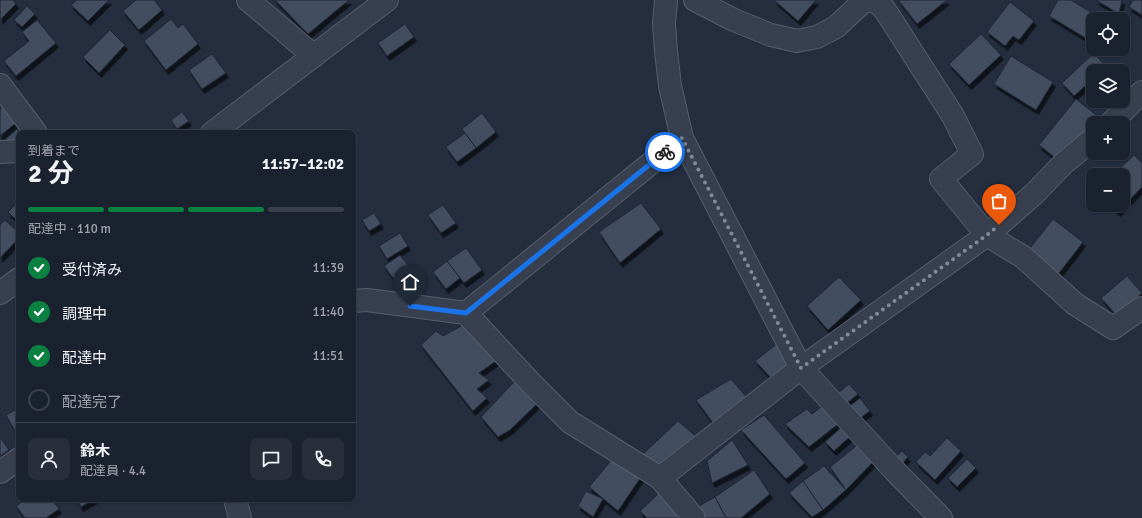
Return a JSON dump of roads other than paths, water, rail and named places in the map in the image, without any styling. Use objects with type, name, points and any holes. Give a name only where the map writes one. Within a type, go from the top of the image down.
[{"type":"street","points":[[248,0],[314,56]]},
{"type":"street","points":[[216,130],[387,0]]},
{"type":"street","points":[[666,0],[664,23],[670,86],[682,138],[801,368],[941,518]]},
{"type":"street","points":[[695,0],[734,20],[771,35],[797,41],[817,37],[836,27],[865,0],[877,2],[885,10],[953,116],[972,154],[941,179],[987,235],[1022,256],[1075,304],[1113,328],[1142,308]]},
{"type":"street","points":[[0,85],[34,130]]},
{"type":"street","points":[[1118,116],[1142,92]]},
{"type":"street","points":[[466,313],[682,138]]},
{"type":"street","points":[[660,478],[801,368],[987,235],[1034,194],[1063,164],[1086,145]]},
{"type":"street","points":[[0,152],[16,151]]},
{"type":"street","points":[[0,293],[16,281]]},
{"type":"street","points":[[356,301],[367,300],[466,313],[528,381],[570,422],[660,478],[694,518]]},
{"type":"street","points":[[0,472],[16,461]]},
{"type":"street","points":[[236,502],[240,518]]}]
